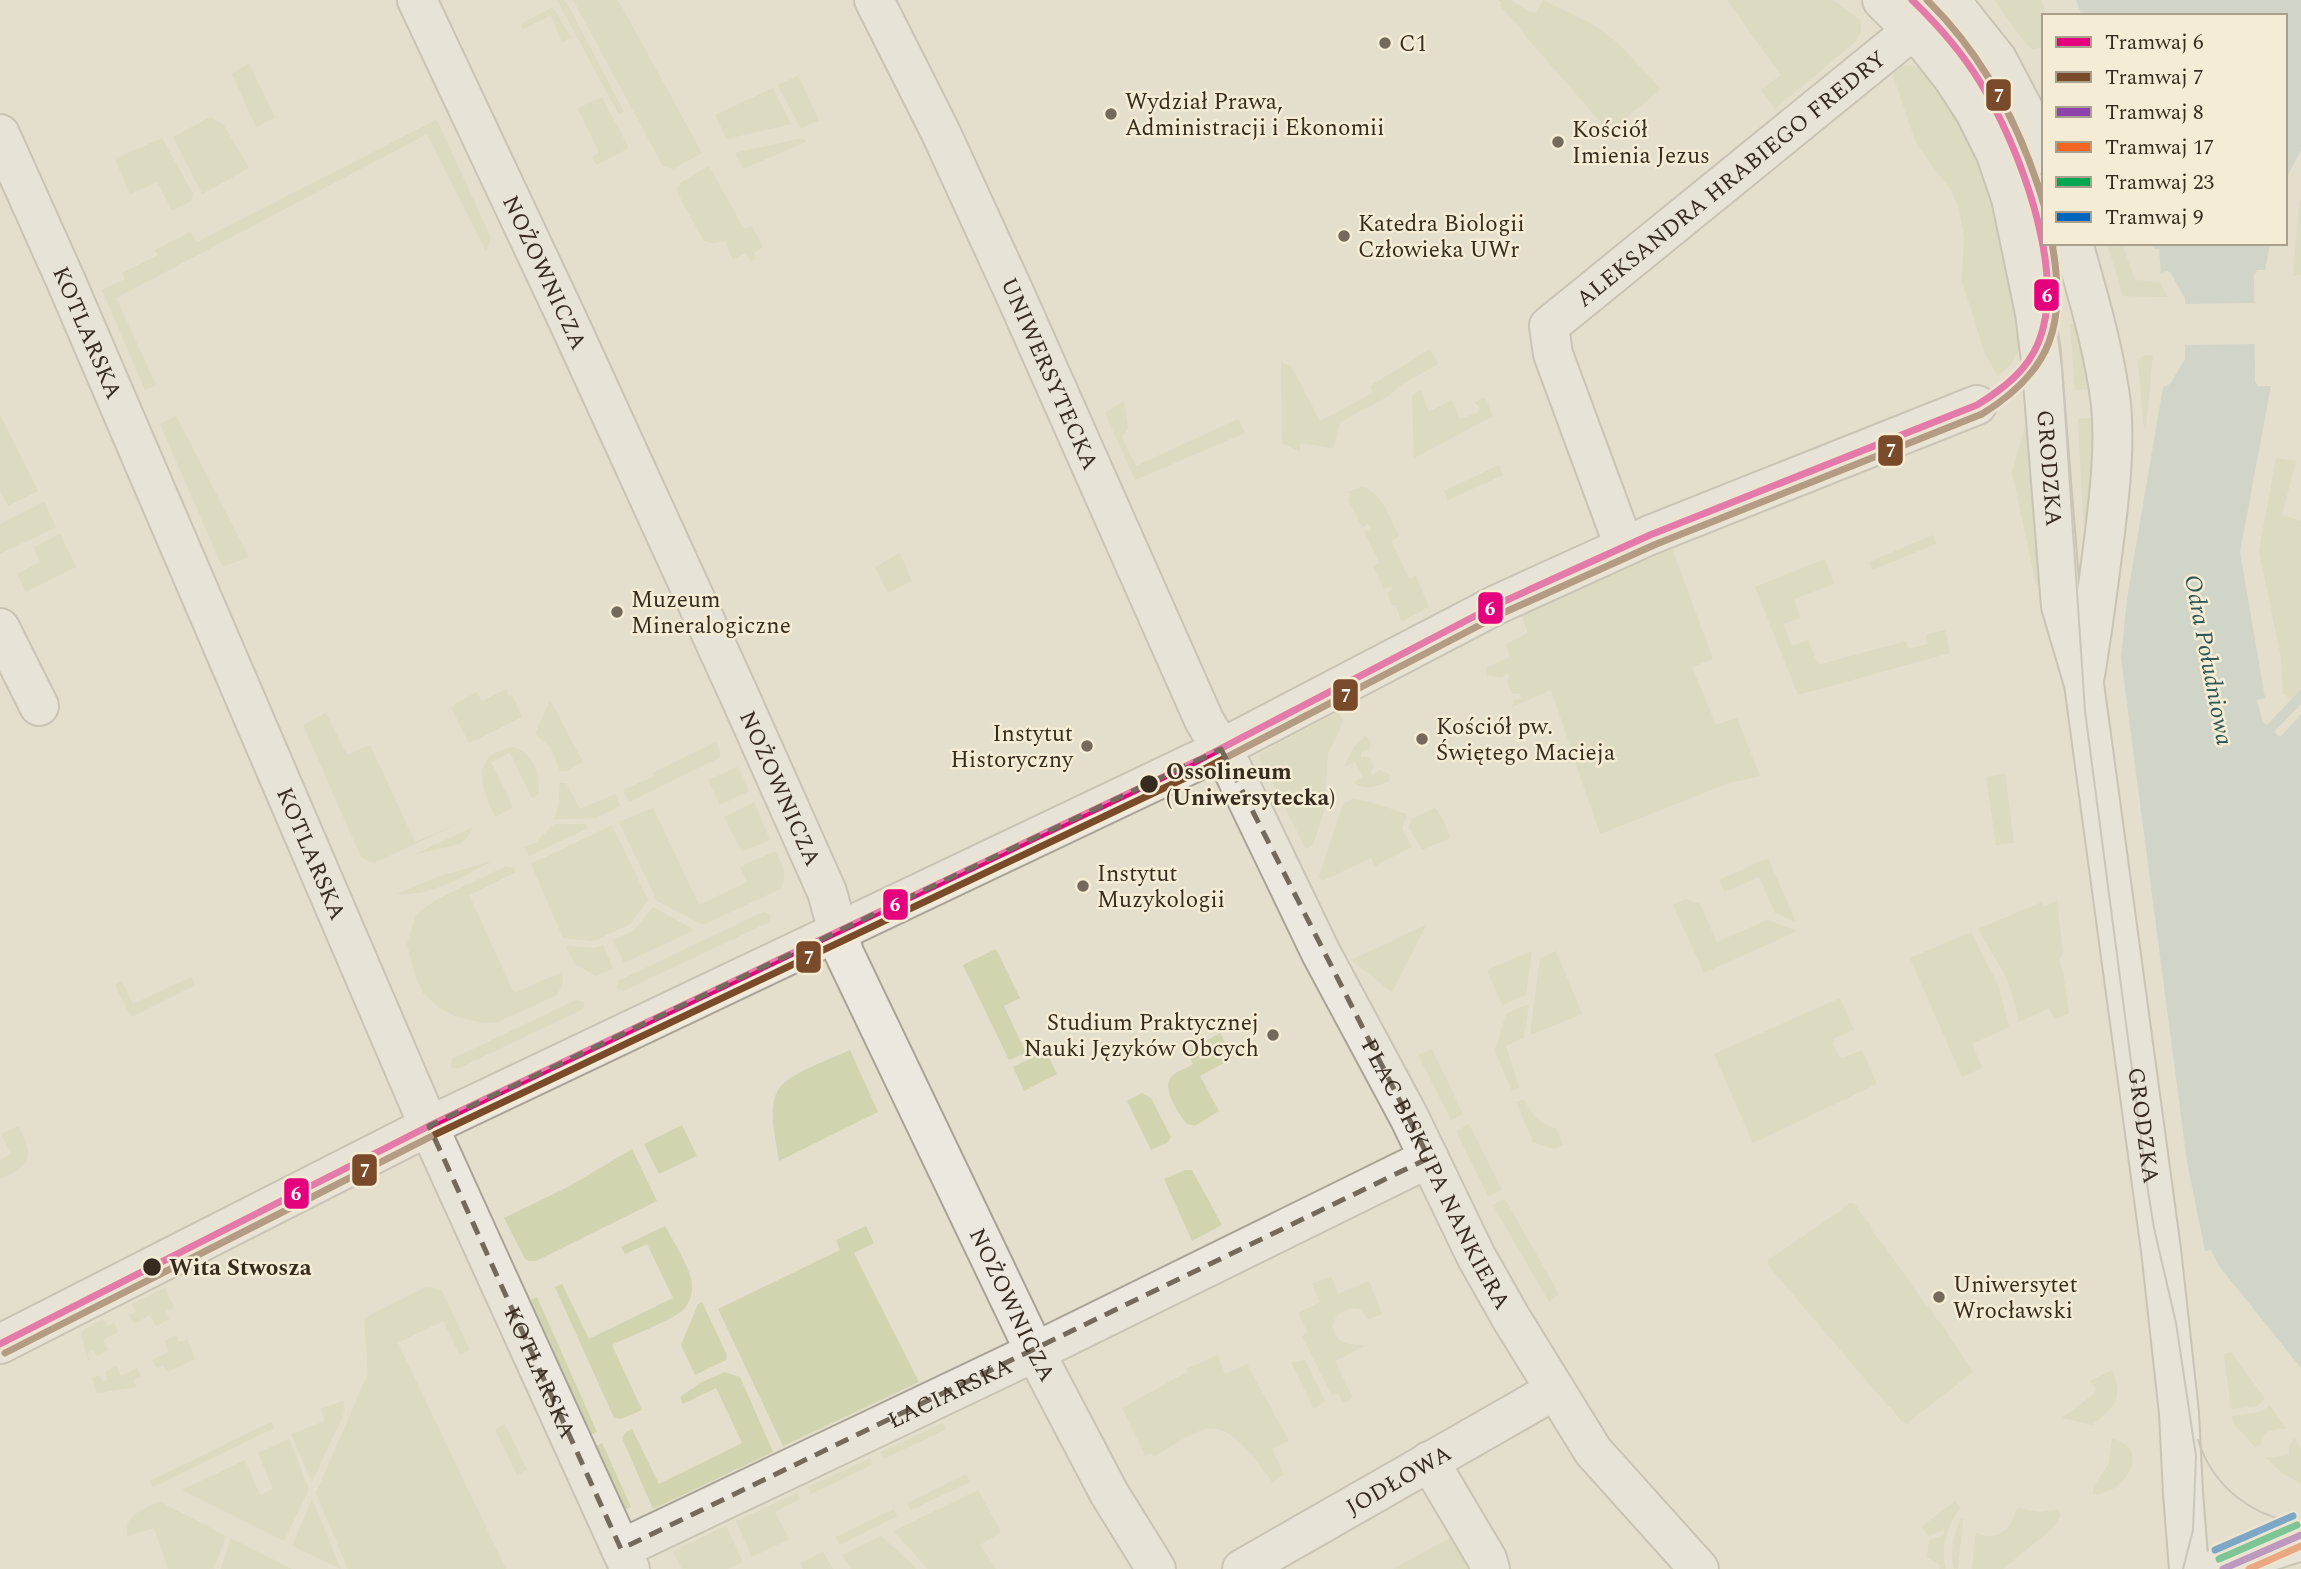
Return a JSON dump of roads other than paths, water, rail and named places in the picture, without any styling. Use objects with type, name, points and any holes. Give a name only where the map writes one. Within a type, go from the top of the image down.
[{"type":"street","name":"NOŻOWNICZA","points":[[417,0],[570,325],[827,892],[850,927],[844,953],[1035,1352],[1109,1493],[1156,1569]]},
{"type":"street","name":"UNIWERSYTECKA","points":[[874,0],[940,131],[1204,720],[1221,749]]},
{"type":"street","name":"GRODZKA","points":[[1882,0],[1913,30],[1953,78],[1975,112],[1996,155],[2011,198],[2035,313],[2061,606],[2084,684],[2161,1250],[2179,1413],[2189,1569]]},
{"type":"street","points":[[1950,0],[1997,59],[2042,149]]},
{"type":"street","name":"ALEKSANDRA HRABIEGO FREDRY","points":[[1624,546],[1553,354],[1549,326],[1913,30]]},
{"type":"street","name":"KOTLARSKA","points":[[0,134],[65,279],[429,1126],[625,1559]]},
{"type":"street","name":"GRODZKA","points":[[2074,245],[2098,331],[2112,431],[2110,492],[2084,684]]},
{"type":"street","points":[[0,1344],[429,1126],[1221,749],[1498,604],[1624,546],[1977,405]]},
{"type":"street","points":[[0,628],[39,706]]},
{"type":"street","name":"PLAC BISKUPA NANKIERA","points":[[1221,749],[1330,969],[1404,1107],[1476,1256],[1593,1451],[1699,1569]]},
{"type":"street","name":"ŁACIARSKA","points":[[625,1559],[1429,1157]]},
{"type":"street","name":"JODŁOWA","points":[[1242,1569],[1555,1390]]},
{"type":"street","points":[[1429,1461],[1487,1559],[1489,1569]]},
{"type":"street","points":[[2215,1569],[2301,1541]]},
{"type":"water","points":[[2076,0],[2301,0],[2301,150],[2287,177],[2287,14],[2081,14]]},
{"type":"water","name":"Odra Południowa","points":[[2154,245],[2270,245],[2265,270],[2257,270],[2254,275],[2255,382],[2258,386],[2271,386],[2240,552],[2265,698],[2257,700],[2263,722],[2267,725],[2301,689],[2301,704],[2274,732],[2280,737],[2301,714],[2301,1368],[2219,1266],[2211,1250],[2205,1251],[2187,1162],[2121,658],[2127,599],[2163,387],[2170,384],[2185,359],[2185,298],[2170,272],[2161,273],[2159,249],[2155,249]]},
{"type":"tram line","name":"6","points":[[1912,0],[1957,49],[1995,108],[2023,172],[2042,240]]},
{"type":"tram line","name":"7","points":[[1927,0],[1967,45],[1999,95],[2024,148],[2042,199]]},
{"type":"tram line","name":"6","points":[[0,1344],[429,1126],[1199,760],[1498,604],[1650,535],[1977,405],[2014,378],[2039,341],[2046,312],[2047,279],[2043,245]]},
{"type":"tram line","name":"7","points":[[5,1353],[434,1135],[1204,769],[1503,613],[1654,545],[1982,414],[2025,380],[2039,362],[2049,342],[2055,321],[2057,298],[2052,245]]},
{"type":"tram line","points":[[2044,259],[2061,351],[2085,711],[2148,1191],[2176,1323],[2196,1456],[2193,1530],[2183,1569]]},
{"type":"tram line","points":[[2198,1440],[2214,1472],[2237,1497],[2267,1515],[2301,1523]]},
{"type":"tram line","name":"9","points":[[2215,1550],[2293,1516]]},
{"type":"tram line","name":"23","points":[[2219,1559],[2297,1525]]},
{"type":"tram line","name":"8","points":[[2223,1569],[2301,1535]]},
{"type":"tram line","name":"17","points":[[2249,1569],[2301,1546]]},
{"type":"place","name":"C1","points":[[1385,43]]},
{"type":"place","name":"Wydział Prawa, Administracji i Ekonomii","points":[[1111,114]]},
{"type":"place","name":"Kościół Imienia Jezus","points":[[1558,142]]},
{"type":"place","name":"Katedra Biologii Człowieka UWr","points":[[1344,236]]},
{"type":"place","name":"Muzeum Mineralogiczne","points":[[617,612]]},
{"type":"place","name":"Kościół pw. Świętego Macieja","points":[[1422,739]]},
{"type":"place","name":"Instytut Historyczny","points":[[1087,746]]},
{"type":"place","name":"Ossolineum (Uniwersytecka)","points":[[1149,784]]},
{"type":"place","name":"Instytut Muzykologii","points":[[1083,886]]},
{"type":"place","name":"Studium Praktycznej Nauki Języków Obcych","points":[[1273,1035]]},
{"type":"place","name":"Wita Stwosza","points":[[152,1267]]},
{"type":"place","name":"Uniwersytet Wrocławski","points":[[1939,1297]]}]
